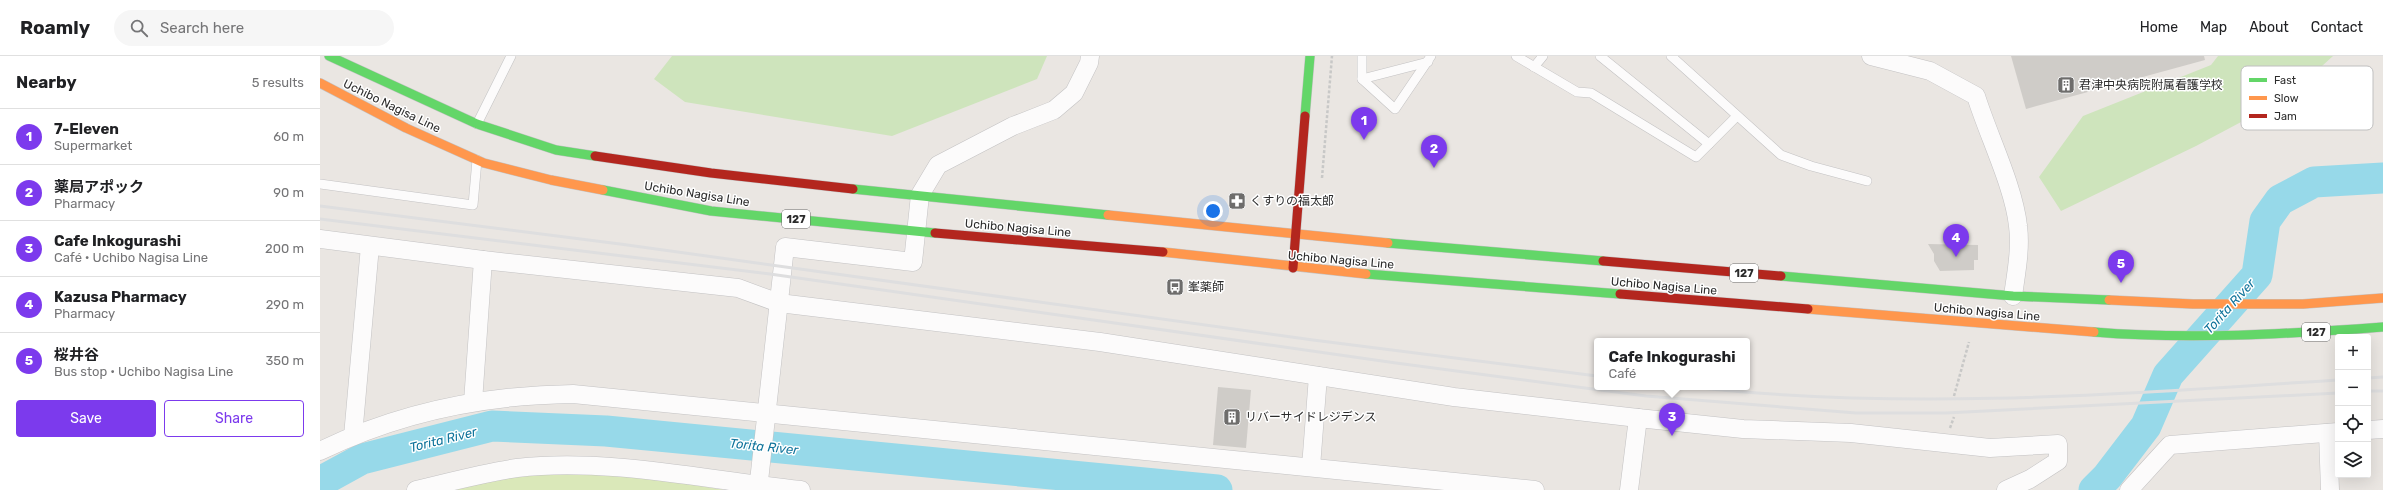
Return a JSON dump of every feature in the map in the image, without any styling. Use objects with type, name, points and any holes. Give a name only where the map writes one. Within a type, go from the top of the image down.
[{"type":"main road","name":"Uchibo Nagisa Line","points":[[328,56],[477,124],[564,151],[718,174],[875,192],[920,195],[1296,234],[2013,296],[2193,304],[2303,304],[2383,298]]},
{"type":"main road","points":[[1293,268],[1310,56]]},
{"type":"main road","name":"Uchibo Nagisa Line","points":[[320,83],[406,128],[477,160],[551,180],[711,211],[918,232],[1168,252],[1293,268],[2128,335],[2302,334],[2383,327]]},
{"type":"street","points":[[759,483],[765,412],[785,247],[913,262],[918,232],[920,195],[938,165],[1013,126],[1054,110],[1074,93],[1089,64],[1090,56]]},
{"type":"street","points":[[1871,56],[1930,71],[1976,96],[2008,185],[2018,226],[2017,263],[2013,296]]},
{"type":"street","points":[[320,239],[483,260],[738,288],[779,303],[1100,342],[1454,397],[1743,429],[1851,433],[1990,448],[2058,444],[2058,460],[2030,479],[2006,490]]},
{"type":"street","points":[[353,436],[370,246]]},
{"type":"street","points":[[473,402],[483,260]]},
{"type":"street","points":[[1311,467],[1318,376]]},
{"type":"street","points":[[323,448],[391,421],[473,402],[527,394],[574,394],[1535,490]]},
{"type":"street","points":[[1629,490],[1638,418]]},
{"type":"street","points":[[2371,430],[2383,429]]},
{"type":"street","points":[[2129,490],[2170,445],[2333,433],[2330,490]]},
{"type":"street","points":[[416,490],[462,478],[518,468],[568,466],[629,468],[759,483],[801,490]]},
{"type":"lane","points":[[477,124],[511,56]]},
{"type":"lane","points":[[1362,56],[1362,79],[1395,110],[1429,59]]},
{"type":"lane","points":[[1516,56],[1576,92],[1591,93],[1696,157],[1736,116]]},
{"type":"lane","points":[[1534,67],[1543,56]]},
{"type":"lane","points":[[1600,56],[1708,144]]},
{"type":"lane","points":[[1671,56],[1781,155],[1811,166],[1867,181]]},
{"type":"lane","points":[[1362,79],[1429,59]]},
{"type":"lane","points":[[320,184],[473,205],[477,160]]},
{"type":"path","points":[[1321,183],[1332,56]]},
{"type":"path","points":[[1954,396],[1969,341]]},
{"type":"green space","points":[[672,56],[1047,56],[1037,79],[892,136],[685,102],[654,79]]},
{"type":"green space","points":[[2218,56],[2333,56],[2322,66],[2241,66],[2241,122],[2196,146],[2061,211],[2039,177],[2083,116],[2211,65]]},
{"type":"green space","points":[[518,474],[631,474],[724,490],[436,490]]},
{"type":"building","name":"君津中央病院附属看護学校","points":[[2011,56],[2204,56],[2205,60],[2026,109]]},
{"type":"building","points":[[1928,244],[1978,245],[1978,260],[1974,260],[1974,270],[1940,271],[1934,261],[1934,254]]},
{"type":"building","name":"リバーサイドレジデンス","points":[[1218,387],[1251,390],[1246,448],[1213,445]]},
{"type":"waterway","name":"Torita River","points":[[2094,490],[2107,477],[2146,426],[2168,375],[2257,275],[2265,221],[2280,200],[2314,182],[2383,178]]},
{"type":"waterway","name":"Torita River","points":[[320,482],[362,459],[492,426],[606,431],[1217,490]]},
{"type":"railway","points":[[320,206],[620,244],[1313,340],[1594,376]]},
{"type":"railway","points":[[320,219],[770,274],[1396,363],[1594,389]]},
{"type":"railway","points":[[2371,378],[2383,377]]},
{"type":"railway","points":[[1727,390],[1853,398],[2015,398],[2096,395],[2335,380]]},
{"type":"railway","points":[[1601,390],[1646,396],[1856,413],[1946,413],[2335,393]]},
{"type":"railway","points":[[2371,391],[2383,391]]},
{"type":"traffic: fast","points":[[329,56],[477,124],[556,150],[595,156]]},
{"type":"traffic: fast","points":[[1305,116],[1310,56]]},
{"type":"traffic: fast","points":[[853,189],[1108,215]]},
{"type":"traffic: fast","points":[[603,190],[711,211],[935,233]]},
{"type":"traffic: fast","points":[[1388,243],[1603,261]]},
{"type":"traffic: fast","points":[[1366,274],[1620,294]]},
{"type":"traffic: fast","points":[[1781,276],[2013,296],[2109,300]]},
{"type":"traffic: fast","points":[[2094,332],[2166,336],[2202,336],[2275,334],[2383,327]]},
{"type":"traffic: slow","points":[[320,83],[406,128],[484,163],[551,180],[603,190]]},
{"type":"traffic: slow","points":[[1108,215],[1388,243]]},
{"type":"traffic: slow","points":[[1163,252],[1366,274]]},
{"type":"traffic: slow","points":[[2109,300],[2193,304],[2303,304],[2383,298]]},
{"type":"traffic: slow","points":[[1808,309],[2094,332]]},
{"type":"traffic: jam","points":[[1293,268],[1305,116]]},
{"type":"traffic: jam","points":[[595,156],[711,173],[853,189]]},
{"type":"traffic: jam","points":[[935,233],[1163,252]]},
{"type":"traffic: jam","points":[[1603,261],[1781,276]]},
{"type":"traffic: jam","points":[[1620,294],[1808,309]]},
{"type":"place","name":"君津中央病院附属看護学校","points":[[2066,85]]},
{"type":"place","name":"7-Eleven","points":[[1364,140]]},
{"type":"place","name":"薬局アポック","points":[[1434,168]]},
{"type":"place","name":"くすりの福太郎","points":[[1237,201]]},
{"type":"place","name":"Kazusa Pharmacy","points":[[1956,257]]},
{"type":"place","name":"桜井谷","points":[[2121,283]]},
{"type":"place","name":"峯薬師","points":[[1175,287]]},
{"type":"place","name":"リバーサイドレジデンス","points":[[1232,417]]},
{"type":"place","name":"Cafe Inkogurashi","points":[[1672,436]]}]
